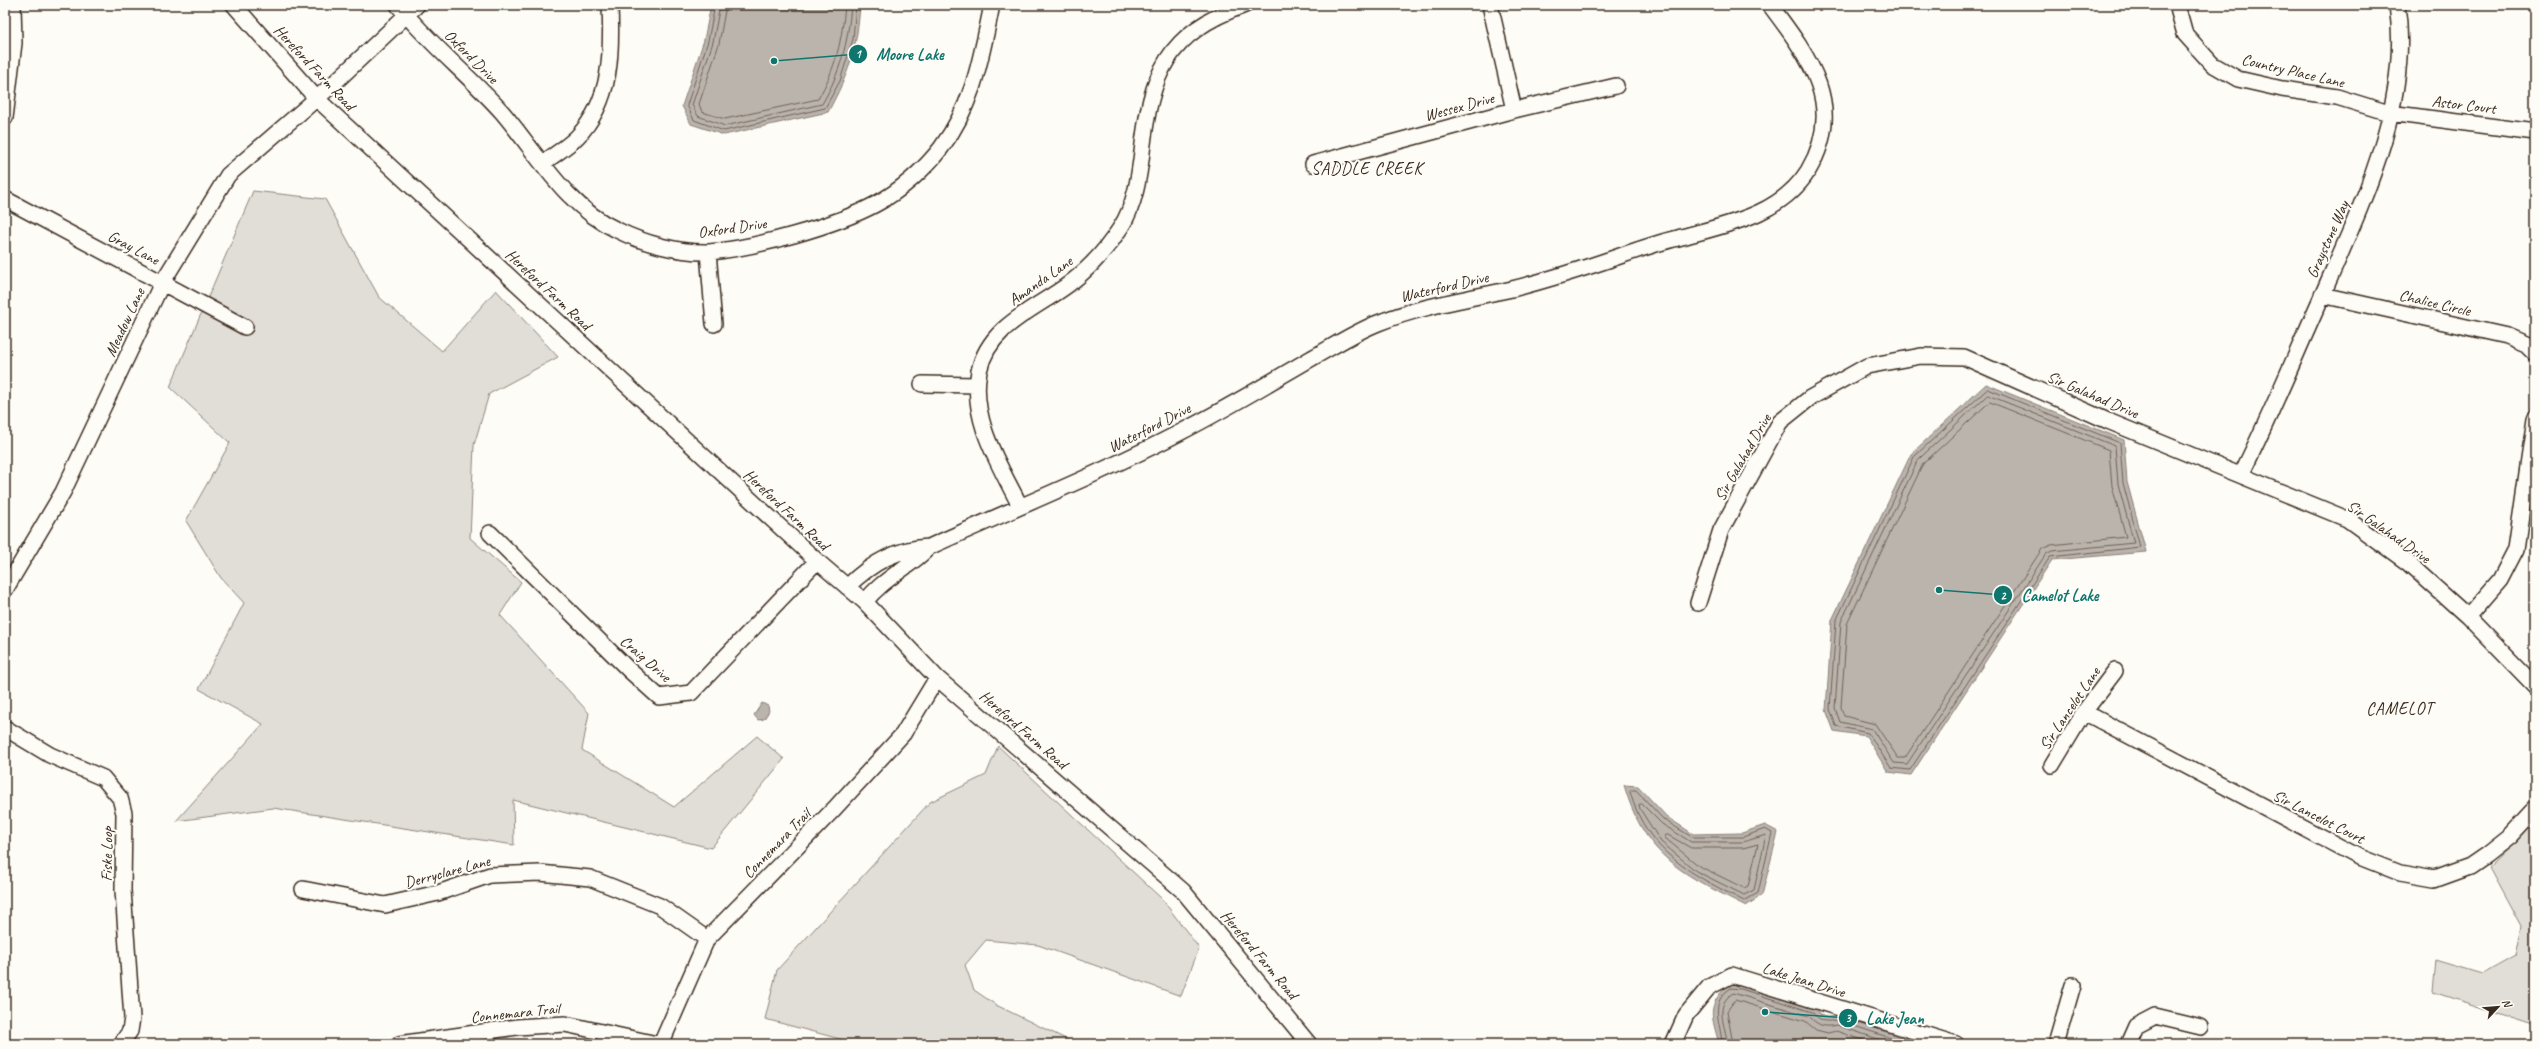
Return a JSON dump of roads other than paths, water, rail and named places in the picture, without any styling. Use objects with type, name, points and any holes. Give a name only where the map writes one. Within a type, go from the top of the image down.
[{"type":"street","points":[[5,118],[14,43],[13,5]]},
{"type":"street","name":"Hereford Farm Road","points":[[234,5],[316,98],[817,561],[864,602],[937,678],[1183,891],[1310,1044]]},
{"type":"street","points":[[543,163],[577,137],[591,119],[603,98],[609,72],[612,43],[610,5]]},
{"type":"street","name":"Oxford Drive","points":[[408,8],[502,113],[566,192],[589,212],[616,230],[678,249],[708,252],[774,240],[848,216],[876,204],[922,170],[957,124],[972,94],[992,5]]},
{"type":"street","name":"Amanda Lane","points":[[1020,506],[982,425],[977,385],[980,369],[999,333],[1020,315],[1068,285],[1106,250],[1122,225],[1134,198],[1140,171],[1147,108],[1154,84],[1167,60],[1181,40],[1200,25],[1245,5]]},
{"type":"street","points":[[1490,5],[1514,110]]},
{"type":"street","name":"Waterford Drive","points":[[847,587],[859,575],[895,554],[913,548],[929,547],[1119,462],[1182,432],[1375,324],[1411,311],[1556,278],[1653,244],[1728,224],[1762,212],[1788,195],[1808,172],[1820,144],[1825,121],[1823,94],[1814,69],[1796,39],[1770,5]]},
{"type":"street","name":"Country Place Lane","points":[[2177,5],[2185,34],[2212,64],[2238,79],[2282,89],[2337,97],[2389,113]]},
{"type":"street","name":"Graystone Way","points":[[2241,475],[2269,420],[2322,295],[2350,234],[2378,164],[2389,113],[2399,49],[2400,28],[2396,5]]},
{"type":"street","name":"Meadow Lane","points":[[5,590],[63,492],[162,283],[228,175],[316,98],[408,8]]},
{"type":"street","name":"Wessex Drive","points":[[1313,164],[1514,110],[1616,86]]},
{"type":"street","name":"Astor Court","points":[[2389,113],[2535,132]]},
{"type":"street","name":"Gray Lane","points":[[5,199],[245,327]]},
{"type":"street","points":[[708,252],[714,324]]},
{"type":"street","name":"Chalice Circle","points":[[2322,295],[2507,336],[2526,344],[2535,353]]},
{"type":"street","name":"Sir Galahad Drive","points":[[1698,603],[1721,530],[1780,422],[1810,398],[1867,366],[1921,356],[1964,357],[2347,519],[2408,563],[2468,616],[2535,686]]},
{"type":"street","points":[[922,384],[977,385]]},
{"type":"street","points":[[2468,616],[2500,580],[2516,549],[2535,418]]},
{"type":"street","name":"Craig Drive","points":[[490,533],[629,670],[659,697],[691,693],[817,561]]},
{"type":"street","name":"Waterford Drive","points":[[864,602],[872,592],[918,558],[929,547]]},
{"type":"street","points":[[895,554],[903,568]]},
{"type":"street","name":"Sir Lancelot Lane","points":[[2052,765],[2084,712],[2115,671]]},
{"type":"street","name":"Connemara Trail","points":[[661,1044],[707,939],[834,810],[903,734],[937,678]]},
{"type":"street","name":"Sir Lancelot Court","points":[[2084,712],[2357,856],[2400,873],[2434,878],[2470,866],[2510,836],[2535,810]]},
{"type":"street","name":"Fiske Loop","points":[[5,728],[50,755],[103,778],[120,798],[124,813],[123,890],[132,1018],[130,1030],[121,1044]]},
{"type":"street","name":"Derryclare Lane","points":[[303,889],[385,905],[438,893],[490,875],[540,873],[590,878],[660,906],[707,939]]},
{"type":"street","name":"Lake Jean Drive","points":[[1673,1044],[1686,1015],[1709,987],[1732,976],[1956,1044]]},
{"type":"street","points":[[2056,1044],[2073,985]]},
{"type":"street","points":[[2128,1044],[2136,1026],[2155,1016],[2201,1027]]},
{"type":"street","name":"Connemara Trail","points":[[399,1044],[517,1026],[566,1024],[657,1044]]},
{"type":"water","points":[[711,5],[860,5],[857,35],[851,61],[847,73],[828,112],[724,135],[691,124],[682,106],[704,40]]},
{"type":"water","points":[[1986,384],[2124,440],[2127,482],[2146,552],[2052,560],[1911,775],[1888,772],[1866,736],[1834,731],[1826,710],[1832,620],[1911,454]]},
{"type":"water","points":[[762,703],[768,706],[769,711],[764,719],[758,720],[754,715]]},
{"type":"water","points":[[1624,785],[1638,786],[1667,817],[1693,834],[1742,833],[1765,825],[1778,832],[1762,895],[1746,906],[1703,884],[1669,861],[1655,847],[1643,830],[1633,810]]},
{"type":"water","points":[[1729,984],[1741,985],[1815,1008],[1819,1013],[1826,1017],[1836,1015],[1922,1044],[1719,1044],[1714,1026],[1712,1012],[1713,1006],[1721,992]]},
{"type":"place","name":"Moore Lake","points":[[774,61]]},
{"type":"place","name":"Camelot Lake","points":[[1939,590]]},
{"type":"place","name":"Lake Jean","points":[[1765,1012]]},
{"type":"district","name":"SADDLE CREEK","points":[[1367,168]]},
{"type":"district","name":"CAMELOT","points":[[2400,708]]}]
